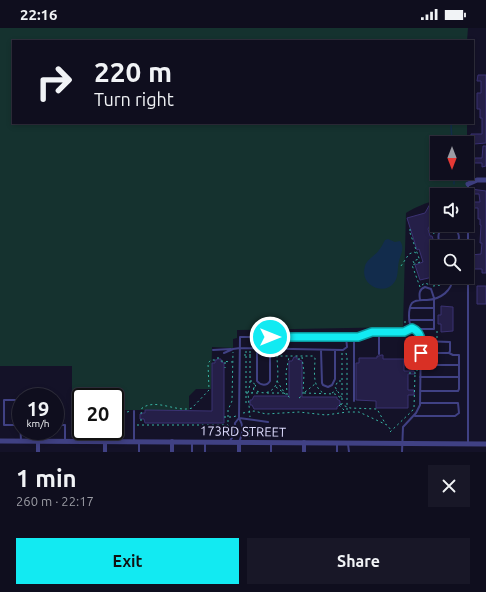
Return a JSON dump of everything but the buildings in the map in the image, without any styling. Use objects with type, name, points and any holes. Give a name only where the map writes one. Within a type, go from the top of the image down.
[{"type":"street","points":[[468,184],[476,180],[486,180]]},
{"type":"street","name":"173RD STREET","points":[[0,441],[486,444]]},
{"type":"street","points":[[38,441],[38,452]]},
{"type":"street","points":[[105,441],[105,452]]},
{"type":"street","points":[[172,441],[172,452]]},
{"type":"street","points":[[239,442],[239,452]]},
{"type":"street","points":[[304,442],[304,452]]},
{"type":"lane","points":[[468,184],[468,444]]},
{"type":"lane","points":[[439,240],[440,232],[445,227],[452,227],[459,235],[458,240]]},
{"type":"lane","points":[[402,452],[403,427],[419,409],[420,403],[421,336],[412,328],[409,320],[410,308],[412,303],[439,297],[446,293],[452,284]]},
{"type":"lane","points":[[416,330],[434,329],[434,298],[431,289],[425,287],[421,290],[420,300]]},
{"type":"lane","points":[[410,308],[434,308]]},
{"type":"lane","points":[[409,320],[434,320]]},
{"type":"lane","points":[[239,442],[242,434],[242,423],[239,416],[240,336],[354,337],[372,332],[404,332],[412,328]]},
{"type":"lane","points":[[380,332],[380,354]]},
{"type":"lane","points":[[213,350],[240,348],[342,350],[347,347],[346,337]]},
{"type":"lane","points":[[354,337],[354,400]]},
{"type":"lane","points":[[421,341],[450,342],[449,353]]},
{"type":"lane","points":[[224,353],[233,349]]},
{"type":"lane","points":[[257,349],[257,381],[261,385],[266,385],[270,378],[270,349]]},
{"type":"lane","points":[[321,350],[322,383],[328,387],[332,385],[335,379],[335,350]]},
{"type":"lane","points":[[420,391],[458,391],[459,389],[459,355],[449,353],[421,353]]},
{"type":"lane","points":[[421,365],[459,365]]},
{"type":"lane","points":[[420,377],[459,377]]},
{"type":"lane","points":[[4,400],[20,400],[21,425],[4,425],[4,400]]},
{"type":"lane","points":[[414,416],[455,416],[459,412],[458,403],[420,403]]},
{"type":"lane","points":[[134,411],[134,425],[139,452]]},
{"type":"lane","points":[[239,416],[268,422]]},
{"type":"lane","points":[[229,442],[234,435],[235,423],[239,416]]},
{"type":"lane","points":[[64,425],[65,441]]},
{"type":"lane","points":[[192,442],[192,452]]},
{"type":"lane","points":[[205,442],[205,452]]},
{"type":"lane","points":[[270,442],[271,452]]},
{"type":"lane","points":[[337,443],[337,452]]},
{"type":"lane","points":[[348,443],[349,452]]},
{"type":"path","points":[[411,230],[409,230],[420,262]]},
{"type":"path","points":[[433,232],[434,234],[439,235]]},
{"type":"path","points":[[401,266],[409,254],[414,252],[417,253]]},
{"type":"path","points":[[419,259],[413,261],[414,264],[412,265],[421,290]]},
{"type":"path","points":[[414,264],[423,261]]},
{"type":"path","points":[[432,286],[442,284]]},
{"type":"path","points":[[390,432],[414,408],[415,373],[417,373],[416,330]]},
{"type":"path","points":[[229,442],[227,432],[229,408],[232,401],[233,349]]},
{"type":"path","points":[[246,349],[246,403],[248,404],[250,411],[250,442]]},
{"type":"path","points":[[248,404],[250,349]]},
{"type":"path","points":[[341,405],[342,350]]},
{"type":"path","points":[[240,355],[257,355]]},
{"type":"path","points":[[266,393],[275,387],[277,380],[277,356],[301,356],[314,357],[315,384],[318,389],[325,394]]},
{"type":"path","points":[[287,395],[286,372],[289,356]]},
{"type":"path","points":[[301,356],[304,373],[304,394]]},
{"type":"path","points":[[141,414],[142,408],[148,405],[192,408],[209,390],[208,363],[217,358]]},
{"type":"path","points":[[221,361],[232,362]]},
{"type":"path","points":[[225,361],[225,368]]},
{"type":"path","points":[[409,373],[415,373]]},
{"type":"path","points":[[250,381],[253,380],[255,385],[252,393]]},
{"type":"path","points":[[277,380],[284,393]]},
{"type":"path","points":[[342,381],[338,381],[335,387],[338,389],[342,399]]},
{"type":"path","points":[[299,398],[315,384]]},
{"type":"path","points":[[275,387],[292,399]]},
{"type":"path","points":[[253,388],[261,393]]},
{"type":"path","points":[[331,394],[338,389]]},
{"type":"path","points":[[246,393],[284,393]]},
{"type":"path","points":[[304,394],[335,394],[342,399]]},
{"type":"path","points":[[224,417],[239,416],[244,412],[250,411],[266,414],[299,412],[320,415],[347,412],[341,405]]},
{"type":"path","points":[[341,405],[351,408],[377,409],[386,424]]},
{"type":"path","points":[[141,419],[141,425]]},
{"type":"path","points":[[134,425],[228,425]]},
{"type":"green space","points":[[0,28],[468,28],[467,40],[12,40],[12,124],[467,124],[467,136],[430,136],[430,180],[467,180],[467,188],[430,188],[430,202],[406,213],[403,327],[237,330],[237,338],[233,339],[233,348],[212,347],[211,389],[196,389],[189,396],[189,410],[125,410],[125,436],[124,388],[72,388],[72,366],[0,366]]},
{"type":"water","points":[[388,239],[395,242],[400,241],[402,246],[397,276],[395,282],[389,287],[384,289],[373,287],[366,279],[364,273],[365,266],[367,261],[380,249],[385,240]]},
{"type":"waterway","points":[[451,124],[452,136]]},
{"type":"route","points":[[270,337],[358,337],[372,332],[404,332],[412,328],[416,329],[421,336],[421,353]]}]
